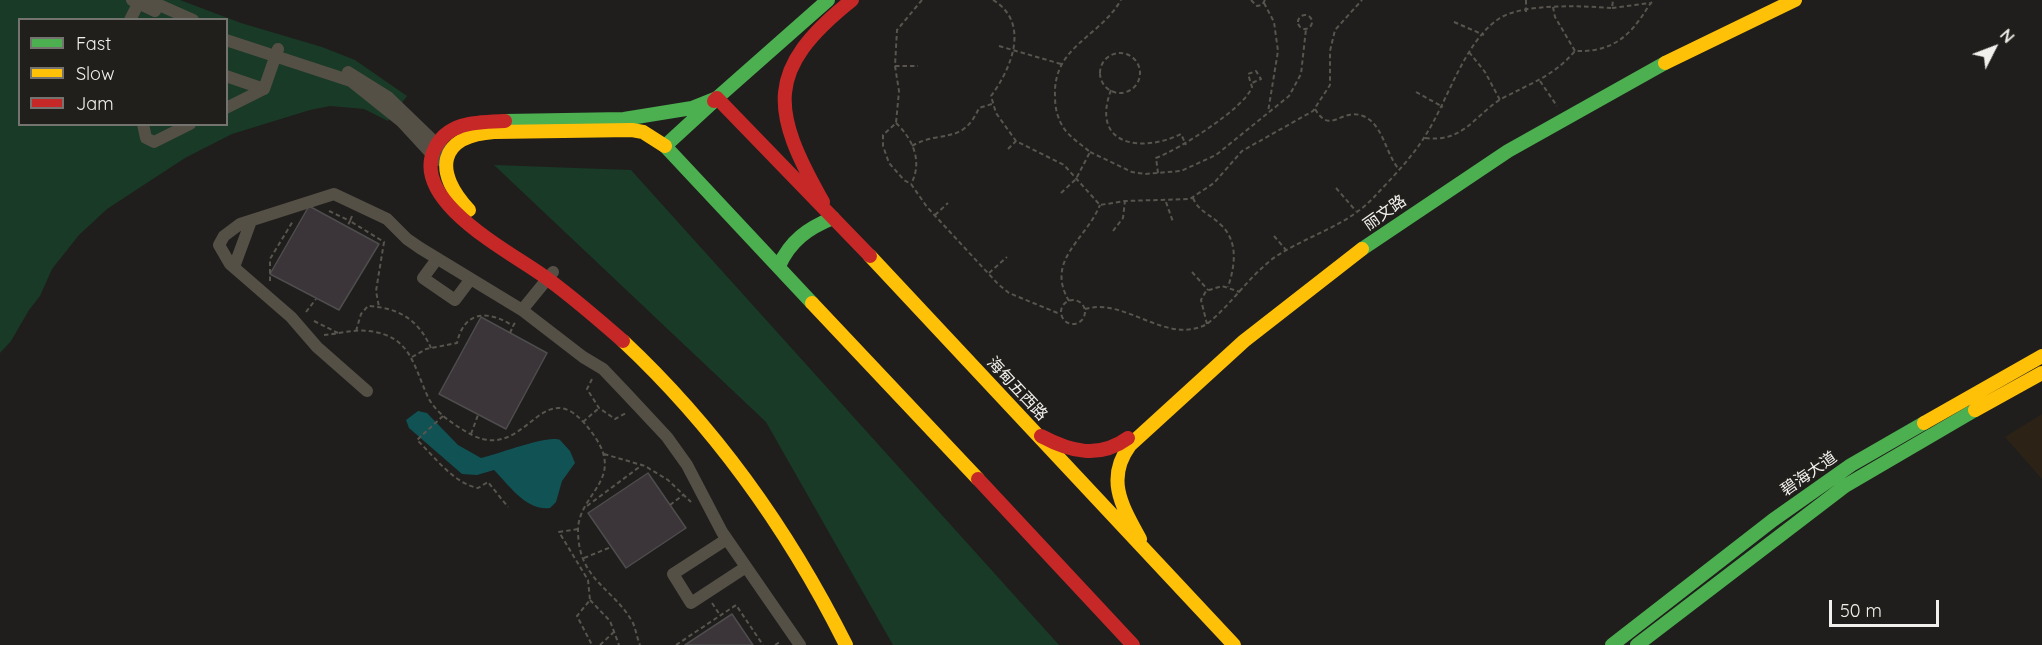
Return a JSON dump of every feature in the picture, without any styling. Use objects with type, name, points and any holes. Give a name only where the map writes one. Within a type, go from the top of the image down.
[{"type":"street","points":[[779,266],[786,250],[799,235],[831,215],[792,142],[784,120],[789,77],[807,41],[852,0]]},
{"type":"street","name":"丽文路","points":[[1036,434],[1078,451],[1100,453],[1115,448],[1250,329],[1348,252],[1451,180],[1631,74],[1778,0]]},
{"type":"street","name":"丽文路","points":[[1146,550],[1118,492],[1116,477],[1119,460],[1133,442],[1245,340],[1347,261],[1455,184],[1639,78],[1795,0]]},
{"type":"street","points":[[131,18],[140,1]]},
{"type":"street","points":[[140,1],[170,18]]},
{"type":"street","points":[[140,1],[187,18]]},
{"type":"street","points":[[665,146],[824,3]]},
{"type":"street","points":[[228,33],[277,52]]},
{"type":"street","points":[[228,40],[341,69],[370,84],[408,113],[446,162],[449,187],[458,199],[659,365],[725,437],[789,525],[823,582],[854,645]]},
{"type":"street","points":[[228,107],[264,89],[277,52]]},
{"type":"street","points":[[228,77],[264,89]]},
{"type":"street","points":[[717,98],[692,108],[647,118],[466,123],[450,130],[434,149],[428,165],[432,181],[450,206],[550,276],[653,370],[728,452],[794,546],[826,603],[846,645]]},
{"type":"street","name":"海甸五西路","points":[[717,98],[831,215],[1234,645]]},
{"type":"street","points":[[144,126],[147,138],[154,142],[185,126]]},
{"type":"street","points":[[446,162],[464,138],[493,133],[632,130],[643,132],[665,146],[1133,645]]},
{"type":"street","points":[[367,391],[222,254],[219,245],[231,229],[334,194],[387,219],[407,239],[522,310],[603,369],[667,437],[687,465],[727,539],[800,645]]},
{"type":"street","points":[[234,267],[251,221]]},
{"type":"street","points":[[437,259],[423,278],[455,300],[470,280]]},
{"type":"street","points":[[522,310],[550,276]]},
{"type":"street","name":"碧海大道","points":[[1612,645],[1773,520],[1834,476],[1906,431],[2042,356]]},
{"type":"street","name":"碧海大道","points":[[1637,645],[1845,486],[1908,447],[2042,373]]},
{"type":"street","points":[[727,539],[673,574],[692,603],[746,567]]},
{"type":"path","points":[[922,0],[897,30],[895,66],[899,91],[896,123],[883,135],[883,146],[889,164],[911,184],[935,215],[988,274],[1009,293],[1060,314],[1065,322],[1076,325],[1085,317],[1085,309],[1077,301],[1069,301],[1062,306],[1060,314]]},
{"type":"path","points":[[993,0],[1008,16],[1015,48],[1008,69],[992,96],[992,104],[1016,141],[1064,165],[1100,205]]},
{"type":"path","points":[[1121,0],[1105,23],[1070,51],[1061,64],[1055,89],[1058,118],[1070,136],[1090,153],[1132,172],[1181,171],[1216,155],[1268,112],[1283,103],[1298,83],[1304,59],[1306,29]]},
{"type":"path","points":[[1251,0],[1257,6],[1264,2],[1274,22],[1278,51],[1268,112]]},
{"type":"path","points":[[1100,205],[1125,201],[1166,202],[1193,198],[1214,183],[1242,151],[1315,109],[1330,86],[1330,51],[1335,30],[1362,0]]},
{"type":"path","points":[[1526,0],[1526,12]]},
{"type":"path","points":[[1612,8],[1613,0]]},
{"type":"path","points":[[1425,138],[1435,139],[1457,133],[1500,100],[1555,72],[1575,51],[1602,50],[1614,45],[1636,25],[1654,0]]},
{"type":"path","points":[[1085,309],[1113,308],[1144,321],[1176,328],[1195,328],[1207,324],[1264,267],[1287,250],[1357,212],[1376,195],[1425,138],[1443,107],[1469,52],[1501,18],[1567,4],[1612,8],[1650,3]]},
{"type":"path","points":[[1553,7],[1555,17],[1575,51]]},
{"type":"path","points":[[1306,15],[1313,21],[1310,28],[1306,29],[1301,28],[1298,22],[1301,16],[1306,15]]},
{"type":"path","points":[[1454,22],[1484,35]]},
{"type":"path","points":[[999,46],[1015,48],[1061,64]]},
{"type":"path","points":[[1469,52],[1485,72],[1500,100]]},
{"type":"path","points":[[1118,53],[1130,56],[1139,66],[1140,73],[1136,85],[1124,92],[1111,90],[1102,81],[1103,63],[1118,53]]},
{"type":"path","points":[[895,66],[918,66]]},
{"type":"path","points":[[1158,173],[1156,158],[1186,145],[1251,92],[1252,83],[1249,81],[1248,74],[1257,71],[1261,79],[1252,83]]},
{"type":"path","points":[[1540,81],[1562,113]]},
{"type":"path","points":[[1111,90],[1105,114],[1110,131],[1117,137],[1143,144],[1181,134],[1186,145]]},
{"type":"path","points":[[1416,92],[1443,107]]},
{"type":"path","points":[[912,146],[922,140],[957,135],[971,124],[979,108],[992,104]]},
{"type":"path","points":[[1315,109],[1330,122],[1350,113],[1372,120],[1381,133],[1386,152],[1398,168]]},
{"type":"path","points":[[896,123],[905,131],[912,146],[917,173],[911,184]]},
{"type":"path","points":[[1008,148],[1016,141]]},
{"type":"path","points":[[1061,193],[1076,179],[1090,153]]},
{"type":"path","points":[[1336,188],[1357,212]]},
{"type":"path","points":[[1193,198],[1202,212],[1220,223],[1232,243],[1234,266],[1228,287]]},
{"type":"path","points":[[1113,231],[1123,218],[1125,201]]},
{"type":"path","points":[[1166,202],[1173,222]]},
{"type":"path","points":[[347,227],[357,203]]},
{"type":"path","points":[[935,215],[948,203]]},
{"type":"path","points":[[1069,301],[1062,290],[1059,272],[1065,257],[1083,235],[1100,205]]},
{"type":"path","points":[[323,208],[384,242],[376,291],[379,307]]},
{"type":"path","points":[[271,289],[270,259],[296,219]]},
{"type":"path","points":[[1274,236],[1287,250]]},
{"type":"path","points":[[988,274],[1007,257]]},
{"type":"path","points":[[1192,272],[1208,290]]},
{"type":"path","points":[[1207,324],[1201,300],[1208,290],[1213,287],[1228,287],[1240,292]]},
{"type":"path","points":[[316,299],[306,310],[308,317],[340,333]]},
{"type":"path","points":[[356,331],[361,314],[368,306],[379,307],[405,314],[418,324],[431,348]]},
{"type":"path","points":[[510,333],[522,310]]},
{"type":"path","points":[[412,357],[431,348],[457,343],[459,332],[471,320],[486,314],[501,318],[513,326]]},
{"type":"path","points":[[309,337],[370,331],[397,340],[412,357],[429,398],[443,416],[471,434],[488,440],[507,437],[556,408],[571,410],[583,422],[604,454],[606,465],[598,490],[583,508],[578,529],[582,559],[595,580],[633,623],[640,645]]},
{"type":"path","points":[[603,369],[591,380],[587,389],[589,397],[599,408],[615,419],[636,404]]},
{"type":"path","points":[[583,422],[599,408]]},
{"type":"path","points":[[471,434],[478,414]]},
{"type":"path","points":[[443,416],[417,440],[458,480],[478,488],[488,482],[508,507]]},
{"type":"path","points":[[604,454],[642,465],[668,480],[683,495],[715,518]]},
{"type":"path","points":[[583,508],[642,465]]},
{"type":"path","points":[[670,505],[683,495]]},
{"type":"path","points":[[578,529],[559,532],[588,579],[590,600],[610,621],[619,645]]},
{"type":"path","points":[[582,559],[611,547]]},
{"type":"path","points":[[590,600],[577,616],[592,645]]},
{"type":"path","points":[[676,645],[736,605],[763,645]]},
{"type":"path","points":[[600,645],[615,631]]},
{"type":"shaded area","points":[[2042,414],[2042,479],[2005,437]]},
{"type":"green space","points":[[0,0],[180,0],[228,18],[18,18],[18,126],[228,126],[228,18],[322,47],[355,60],[407,96],[388,121],[364,109],[330,106],[232,134],[185,158],[107,209],[79,235],[52,269],[40,296],[11,341],[0,353]]},
{"type":"green space","points":[[494,165],[631,170],[1059,645],[893,645],[766,422]]},
{"type":"water","points":[[418,411],[427,413],[458,445],[481,458],[535,442],[554,439],[560,440],[570,451],[575,463],[562,481],[556,502],[550,508],[541,508],[519,496],[494,470],[477,475],[462,474],[409,428],[406,420]]},
{"type":"building","points":[[309,206],[379,244],[339,310],[270,274]]},
{"type":"building","points":[[481,317],[547,353],[506,429],[439,394]]},
{"type":"building","points":[[648,473],[686,528],[626,568],[588,513]]},
{"type":"building","points":[[732,614],[753,645],[685,645]]},
{"type":"traffic: fast","points":[[505,121],[624,119],[692,108],[717,98],[828,0]]},
{"type":"traffic: fast","points":[[1362,249],[1508,151],[1665,63]]},
{"type":"traffic: fast","points":[[714,101],[665,146],[812,303]]},
{"type":"traffic: fast","points":[[779,266],[794,242],[816,226],[833,218]]},
{"type":"traffic: fast","points":[[1637,645],[1845,486],[1975,410]]},
{"type":"traffic: fast","points":[[1612,645],[1773,520],[1851,465],[1924,423]]},
{"type":"traffic: slow","points":[[1665,63],[1795,0]]},
{"type":"traffic: slow","points":[[469,210],[450,183],[446,170],[447,159],[452,149],[461,141],[475,135],[494,132],[632,130],[643,132],[665,146]]},
{"type":"traffic: slow","points":[[1140,539],[1122,504],[1117,481],[1118,469],[1130,445],[1244,341],[1362,249]]},
{"type":"traffic: slow","points":[[870,256],[1234,645]]},
{"type":"traffic: slow","points":[[812,303],[978,479]]},
{"type":"traffic: slow","points":[[623,341],[689,410],[748,483],[800,562],[846,645]]},
{"type":"traffic: slow","points":[[1924,423],[2042,356]]},
{"type":"traffic: slow","points":[[1975,410],[2042,373]]},
{"type":"traffic: jam","points":[[823,202],[793,141],[786,116],[785,93],[790,70],[803,48],[823,25],[852,0]]},
{"type":"traffic: jam","points":[[714,101],[717,98],[870,256]]},
{"type":"traffic: jam","points":[[505,121],[464,125],[447,133],[434,150],[431,170],[437,189],[451,208],[470,225],[559,287],[623,341]]},
{"type":"traffic: jam","points":[[1041,436],[1063,446],[1085,451],[1106,449],[1128,438]]},
{"type":"traffic: jam","points":[[978,479],[1133,645]]}]
